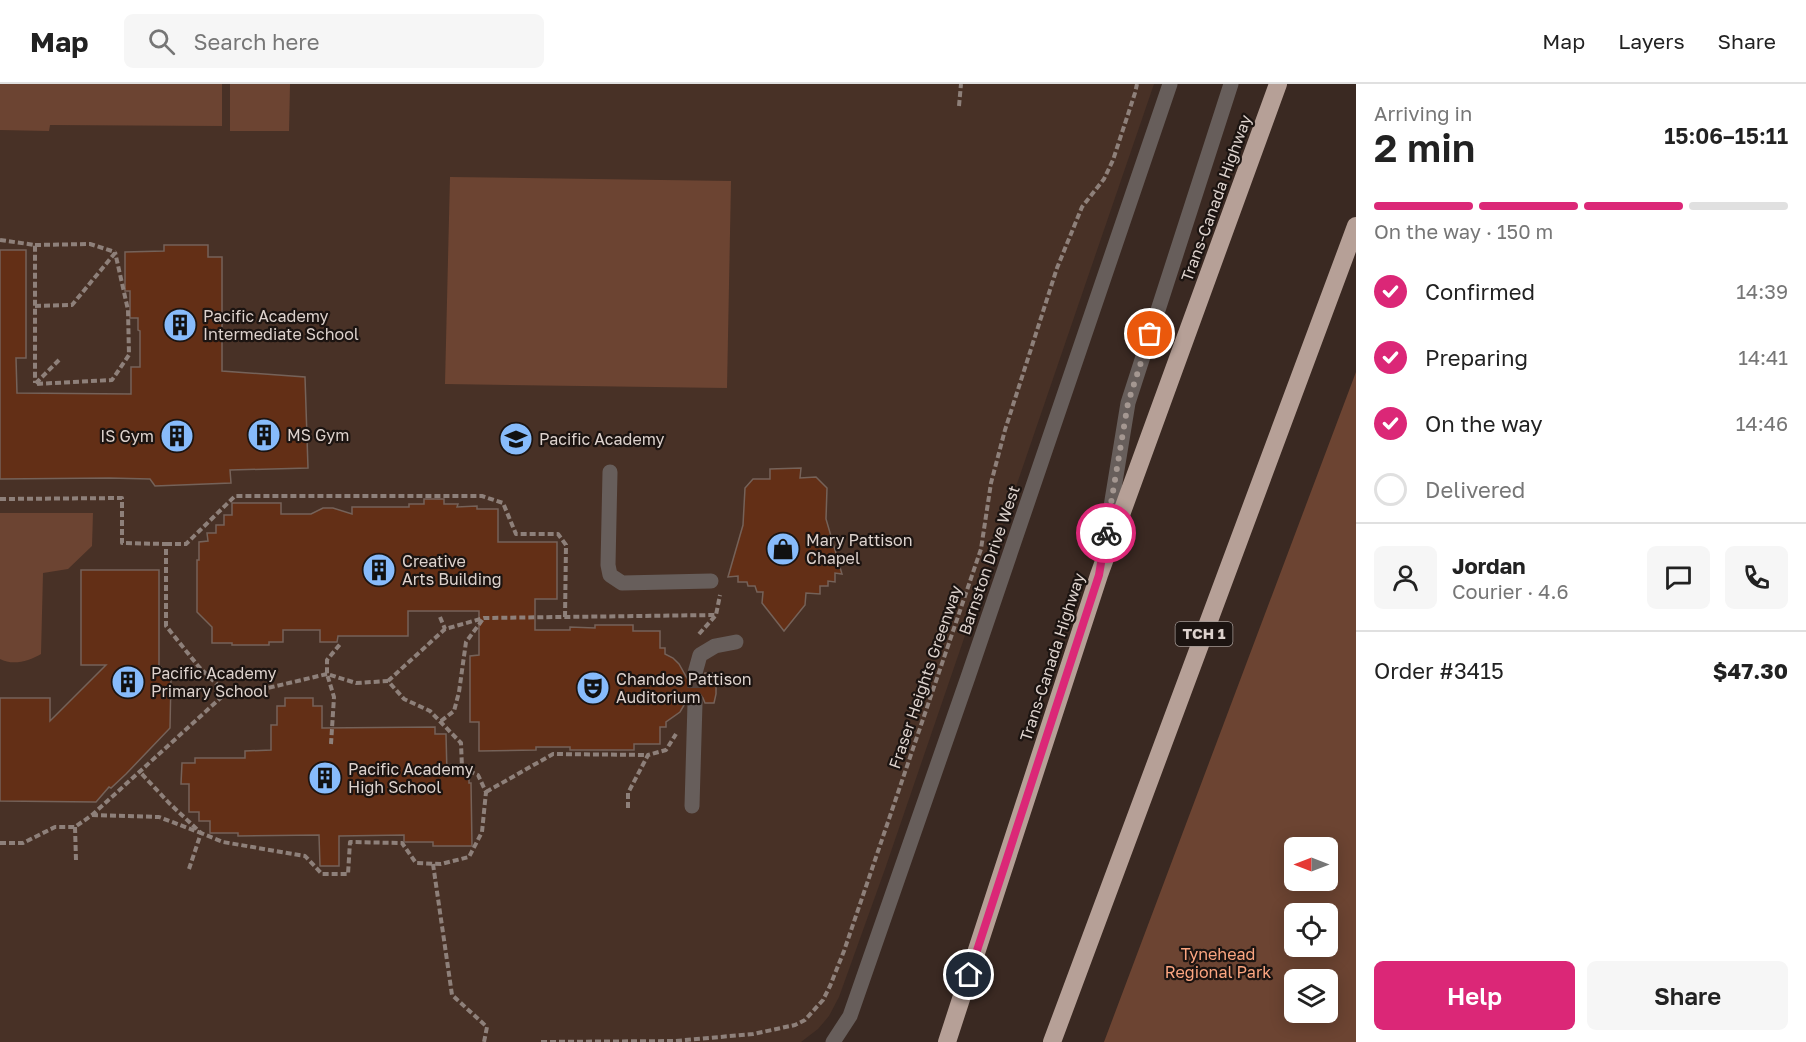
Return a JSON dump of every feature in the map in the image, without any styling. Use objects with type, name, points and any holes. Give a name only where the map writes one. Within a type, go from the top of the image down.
[{"type":"highway","name":"Trans-Canada Highway","points":[[947,1042],[1099,575],[1278,84]]},
{"type":"highway","name":"TCH 1","points":[[1052,1042],[1356,226]]},
{"type":"street","name":"Barnston Drive West","points":[[833,1042],[850,1016],[1170,84]]},
{"type":"street","points":[[1099,575],[1128,403],[1231,84]]},
{"type":"street","points":[[610,472],[608,565],[610,575],[622,583],[711,581]]},
{"type":"street","points":[[695,673],[700,655],[716,646],[736,642]]},
{"type":"street","points":[[692,806],[695,703]]},
{"type":"path","points":[[959,106],[961,84]]},
{"type":"path","name":"Fraser Heights Greenway","points":[[541,1042],[675,1041],[753,1034],[795,1025],[805,1020],[823,1000],[851,929],[981,549],[991,483],[1002,439],[1057,268],[1082,207],[1100,184],[1113,160],[1137,84]]},
{"type":"path","points":[[0,240],[35,245],[90,244],[115,252]]},
{"type":"path","points":[[35,245],[35,384]]},
{"type":"path","points":[[35,306],[72,305],[115,252]]},
{"type":"path","points":[[35,384],[112,380],[129,355],[128,310],[115,252]]},
{"type":"path","points":[[35,384],[59,360]]},
{"type":"path","points":[[0,499],[122,498],[122,543],[186,544],[234,496],[482,496],[503,503],[516,534],[558,534],[566,545],[565,617]]},
{"type":"path","points":[[166,544],[166,626],[199,667],[226,693]]},
{"type":"path","points":[[0,843],[23,843],[55,827],[75,827],[226,693],[251,692],[327,674],[356,682],[388,681],[445,629],[484,618],[716,615],[720,595]]},
{"type":"path","points":[[440,617],[445,629]]},
{"type":"path","points":[[441,721],[454,711],[466,642],[484,618]]},
{"type":"path","points":[[331,744],[334,697],[327,674],[327,660],[341,643]]},
{"type":"path","points":[[92,814],[159,817],[223,842],[305,856],[322,874],[348,874],[350,842],[402,843],[416,863],[441,864],[469,857],[482,832],[486,792],[478,775],[462,768],[461,742],[430,711],[404,699],[388,681]]},
{"type":"path","points":[[486,792],[553,754],[648,755],[666,750],[682,726]]},
{"type":"path","points":[[628,808],[628,793],[648,755]]},
{"type":"path","points":[[140,771],[201,833]]},
{"type":"path","points":[[75,827],[76,860]]},
{"type":"path","points":[[189,869],[201,833]]},
{"type":"path","points":[[433,864],[452,995],[487,1028],[484,1042]]},
{"type":"shaded area","name":"Pacific Academy","points":[[0,84],[1154,84],[885,869],[839,997],[829,1016],[818,1029],[801,1042],[0,1042]]},
{"type":"green space","points":[[0,84],[222,84],[222,126],[50,125],[49,131],[0,130]]},
{"type":"green space","points":[[230,84],[290,84],[289,131],[230,131]]},
{"type":"green space","points":[[450,177],[731,181],[727,388],[445,384]]},
{"type":"green space","name":"Tynehead Regional Park","points":[[1356,372],[1356,1042],[1104,1042]]},
{"type":"green space","points":[[0,513],[93,513],[92,546],[68,569],[43,573],[41,654],[21,662],[0,659]]},
{"type":"building","points":[[164,245],[208,245],[208,257],[222,257],[222,371],[305,377],[308,468],[230,470],[231,483],[155,486],[150,479],[0,479],[0,250],[26,250],[26,358],[16,358],[17,393],[131,394],[131,367],[140,367],[140,331],[138,330],[138,318],[130,318],[130,291],[125,291],[125,252],[164,251]]},
{"type":"building","points":[[801,468],[800,478],[816,477],[827,488],[826,519],[842,574],[835,573],[835,582],[828,581],[828,586],[820,586],[820,594],[806,593],[805,605],[784,631],[762,603],[763,592],[757,592],[755,586],[748,586],[747,582],[738,582],[738,576],[728,577],[743,525],[745,488],[753,479],[770,479],[770,469]]},
{"type":"building","points":[[424,499],[444,499],[444,504],[458,504],[457,507],[477,506],[477,509],[498,509],[498,542],[557,542],[557,599],[535,599],[535,630],[570,630],[570,627],[595,628],[595,625],[633,625],[633,631],[660,631],[660,648],[665,648],[665,654],[679,664],[688,680],[698,682],[702,680],[705,673],[713,673],[716,682],[714,703],[705,703],[700,694],[690,695],[680,712],[666,722],[666,727],[660,727],[660,744],[634,744],[634,750],[570,750],[570,747],[536,747],[536,750],[479,751],[479,722],[470,722],[470,656],[479,655],[479,611],[408,611],[408,636],[338,636],[337,642],[320,642],[320,630],[283,630],[283,642],[269,642],[269,645],[212,643],[212,627],[197,612],[199,542],[208,541],[207,533],[216,533],[216,525],[224,525],[224,515],[232,515],[232,503],[281,503],[281,514],[311,514],[323,508],[333,508],[352,514],[352,507],[409,507],[409,504],[424,504]]},
{"type":"building","name":"Pacific Academy Primary School","points":[[81,570],[159,570],[159,667],[161,667],[161,678],[171,678],[170,728],[96,802],[0,801],[0,698],[50,698],[50,721],[106,665],[81,665]]},
{"type":"building","name":"Pacific Academy High School","points":[[285,698],[313,698],[313,706],[322,706],[322,728],[435,727],[435,734],[446,734],[447,774],[469,773],[472,846],[433,846],[433,842],[404,842],[404,835],[339,836],[339,866],[320,866],[319,835],[238,836],[238,833],[210,833],[210,821],[199,821],[199,812],[189,812],[189,784],[181,784],[182,763],[195,763],[195,758],[245,758],[245,751],[271,750],[271,725],[277,725],[277,706],[285,706]]},
{"type":"tunnel","points":[[695,673],[695,703]]},
{"type":"way so far","points":[[1106,533],[1128,403],[1150,334]]},
{"type":"place","name":"Pacific Academy Intermediate School","points":[[180,325]]},
{"type":"place","name":"MS Gym","points":[[264,435]]},
{"type":"place","name":"IS Gym","points":[[177,436]]},
{"type":"place","name":"Pacific Academy","points":[[516,439]]},
{"type":"place","name":"Mary Pattison Chapel","points":[[783,549]]},
{"type":"place","name":"Creative Arts Building","points":[[379,570]]},
{"type":"place","name":"Pacific Academy Primary School","points":[[128,682]]},
{"type":"place","name":"Chandos Pattison Auditorium","points":[[593,688]]},
{"type":"place","name":"Pacific Academy High School","points":[[325,778]]},
{"type":"route","points":[[969,975],[1099,575],[1106,533]]}]
